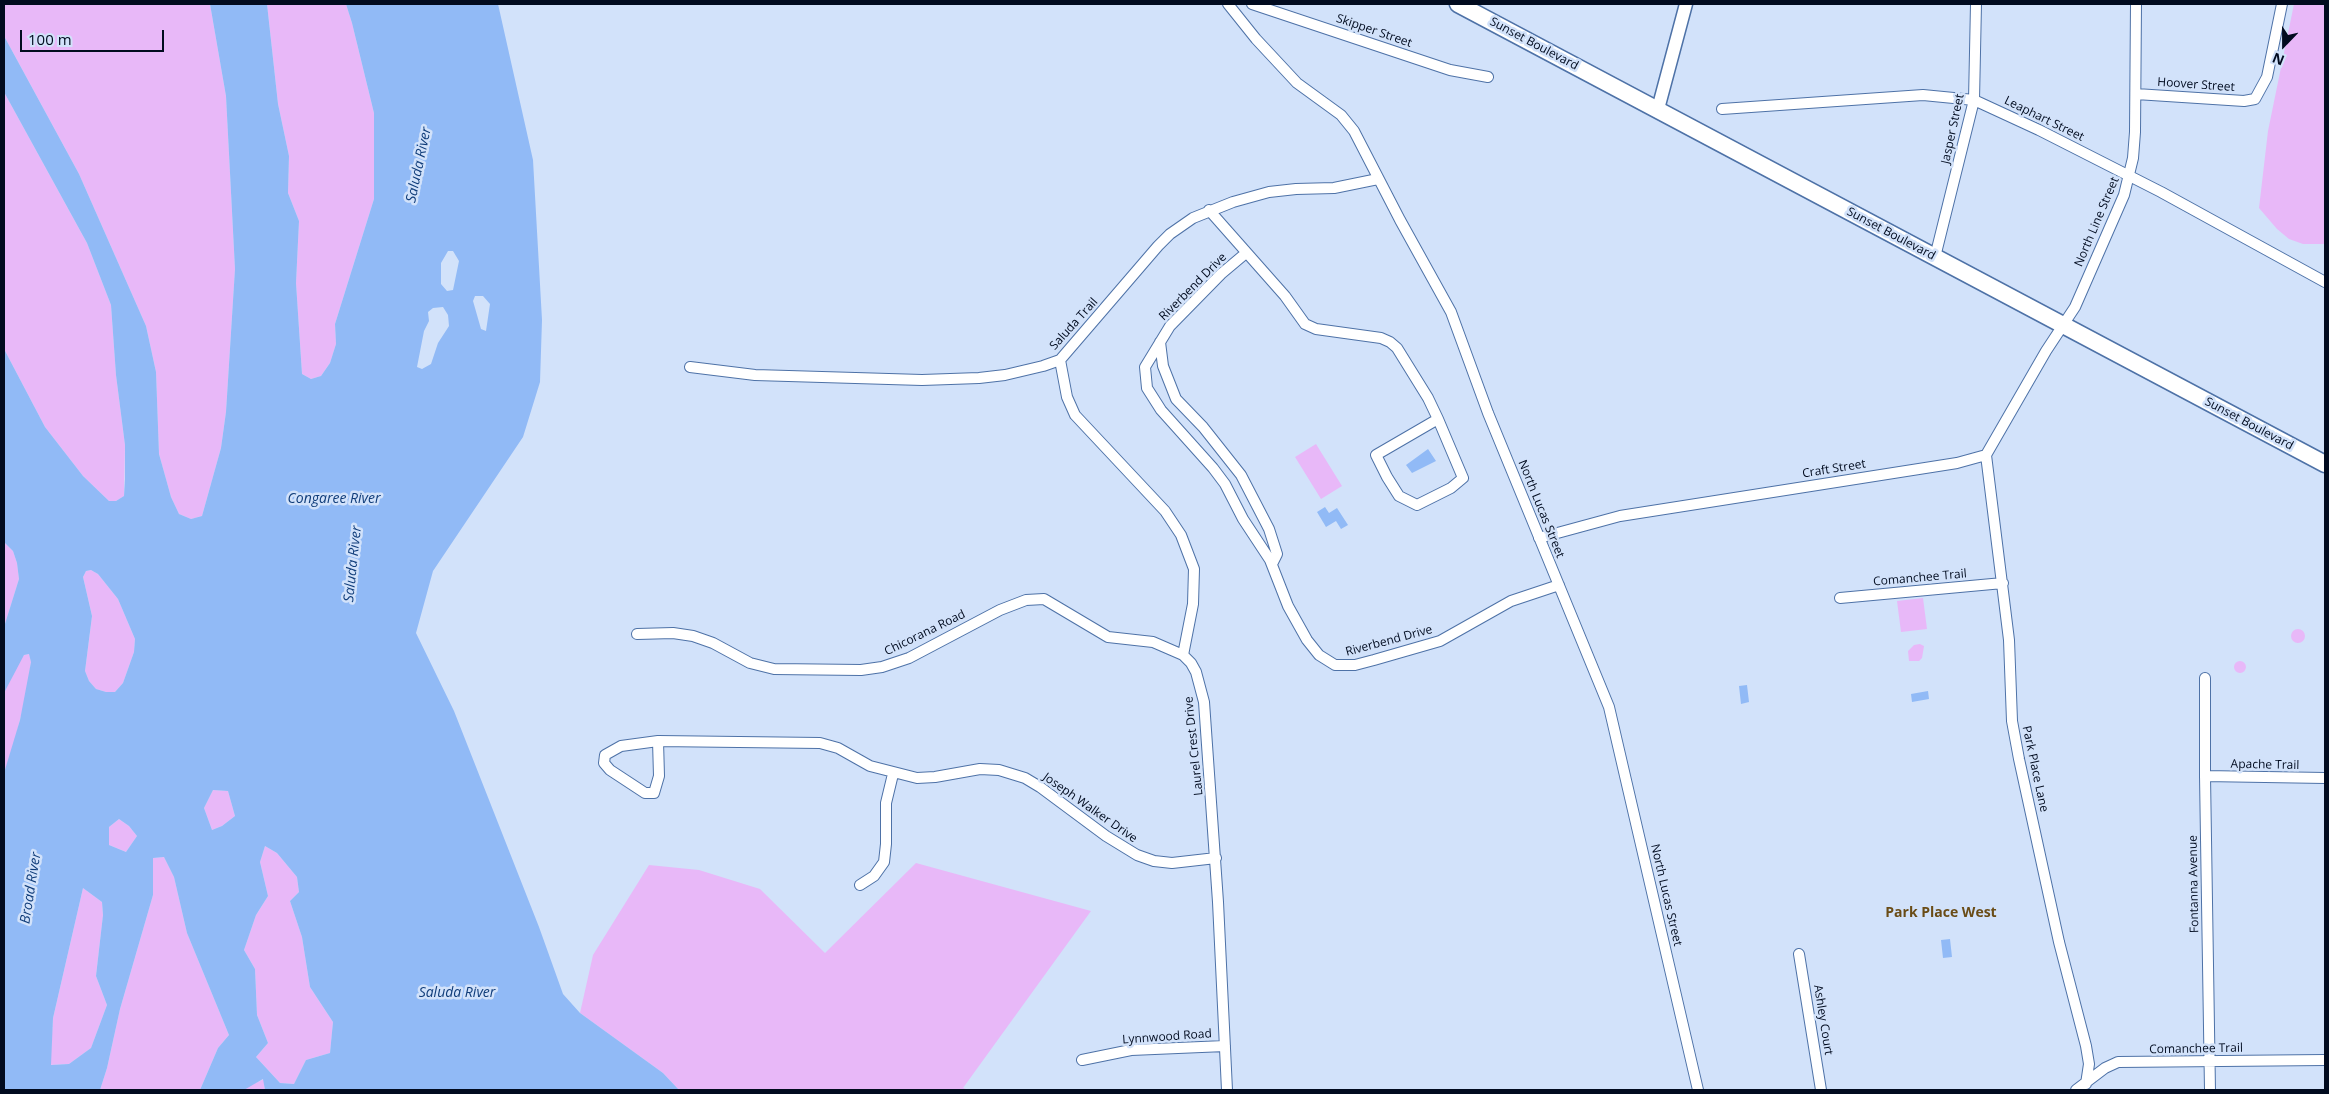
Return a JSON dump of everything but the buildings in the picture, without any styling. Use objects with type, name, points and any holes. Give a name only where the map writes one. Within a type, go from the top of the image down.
[{"type":"main road","name":"Sunset Boulevard","points":[[1458,4],[2325,464]]},
{"type":"street","name":"North Lucas Street","points":[[1228,4],[1256,39],[1297,83],[1347,121],[1360,140],[1378,179],[1451,312],[1488,413],[1609,707],[1698,1090]]},
{"type":"street","name":"Skipper Street","points":[[1252,4],[1450,70],[1488,77]]},
{"type":"street","points":[[1658,109],[1686,4]]},
{"type":"street","name":"Jasper Street","points":[[1935,257],[1974,100],[1976,4]]},
{"type":"street","name":"North Line Street","points":[[2063,325],[2075,307],[2130,177],[2135,132],[2136,4]]},
{"type":"street","name":"Hoover Street","points":[[2136,94],[2244,101],[2255,99],[2267,77],[2282,4]]},
{"type":"street","name":"Leaphart Street","points":[[1722,109],[1923,95],[1974,100],[2039,130],[2130,177],[2324,281]]},
{"type":"street","name":"Saluda Trail","points":[[690,367],[755,375],[922,380],[1006,375],[1060,360],[1170,234],[1192,218],[1209,210],[1278,191],[1334,188],[1378,179]]},
{"type":"street","name":"Riverbend Drive","points":[[1209,210],[1285,296],[1305,324],[1316,329],[1381,338],[1397,348],[1438,419],[1463,478],[1451,488],[1417,505],[1399,496],[1376,455],[1438,419]]},
{"type":"street","name":"Riverbend Drive","points":[[1246,253],[1217,278],[1170,326],[1145,367],[1147,388],[1161,410],[1225,484],[1243,519],[1272,564],[1284,597],[1307,640],[1326,662],[1345,666],[1374,660],[1440,641],[1511,601],[1559,585]]},
{"type":"street","points":[[1986,455],[2063,325]]},
{"type":"street","name":"Riverbend Drive","points":[[1160,342],[1163,366],[1176,399],[1202,427],[1241,475],[1269,529],[1277,554],[1272,564]]},
{"type":"street","points":[[1060,360],[1067,398],[1075,416],[1165,511],[1181,535],[1191,556],[1194,569],[1193,604],[1183,655]]},
{"type":"street","name":"Craft Street","points":[[1539,538],[1620,516],[1957,462],[1986,455]]},
{"type":"street","name":"Park Place Lane","points":[[1986,455],[2010,640],[2012,721],[2059,942],[2086,1046],[2089,1064],[2086,1084]]},
{"type":"street","name":"Comanchee Trail","points":[[1840,598],[2003,583]]},
{"type":"street","name":"Chicorana Road","points":[[638,634],[672,633],[693,636],[713,643],[750,663],[774,669],[861,670],[882,668],[909,658],[1000,610],[1026,600],[1044,599],[1108,637],[1153,642],[1183,655]]},
{"type":"street","name":"Laurel Crest Drive","points":[[1183,655],[1196,672],[1204,702],[1216,858],[1227,1090]]},
{"type":"street","name":"Fontanna Avenue","points":[[2205,678],[2210,1090]]},
{"type":"street","name":"Joseph Walker Drive","points":[[658,741],[659,776],[654,793],[645,793],[610,770],[604,763],[605,755],[621,746],[658,741],[820,743],[838,748],[870,766],[893,774],[926,778],[980,769],[1008,772],[1025,778],[1040,787],[1106,836],[1137,856],[1154,861],[1172,863],[1216,858]]},
{"type":"street","points":[[860,885],[874,876],[884,862],[886,803],[893,774]]},
{"type":"street","name":"Apache Trail","points":[[2205,776],[2325,778]]},
{"type":"street","name":"Ashley Court","points":[[1799,954],[1821,1090]]},
{"type":"street","name":"Lynnwood Road","points":[[1082,1060],[1131,1050],[1225,1046]]},
{"type":"street","name":"Comanchee Trail","points":[[2076,1090],[2105,1068],[2118,1062],[2325,1060]]},
{"type":"shaded area","points":[[4,4],[210,4],[226,96],[235,269],[226,412],[221,448],[202,516],[191,519],[179,514],[171,497],[159,454],[156,372],[146,326],[79,174],[4,36]]},
{"type":"shaded area","points":[[267,4],[346,4],[374,113],[374,199],[335,324],[336,344],[330,363],[321,376],[311,379],[302,374],[296,283],[299,221],[288,193],[289,156],[278,104]]},
{"type":"shaded area","points":[[2294,4],[2325,4],[2325,244],[2303,244],[2289,239],[2277,229],[2259,208],[2268,131]]},
{"type":"shaded area","points":[[4,92],[87,243],[111,305],[116,375],[125,445],[124,496],[116,501],[109,501],[83,476],[45,427],[4,349]]},
{"type":"shaded area","points":[[1316,444],[1342,486],[1321,499],[1295,457]]},
{"type":"shaded area","points":[[4,542],[13,551],[19,579],[4,627]]},
{"type":"shaded area","points":[[91,570],[98,574],[118,599],[135,639],[134,652],[123,683],[115,692],[96,689],[89,681],[85,671],[92,616],[83,577],[86,571]]},
{"type":"shaded area","points":[[1923,598],[1927,629],[1901,632],[1897,601]]},
{"type":"shaded area","points":[[2295,629],[2301,629],[2305,636],[2301,643],[2295,643],[2291,639],[2291,633]]},
{"type":"shaded area","points":[[1920,644],[1924,646],[1922,658],[1919,661],[1909,661],[1908,651],[1914,645]]},
{"type":"shaded area","points":[[29,654],[31,662],[26,696],[12,751],[4,773],[4,693],[19,661],[24,655]]},
{"type":"shaded area","points":[[2240,661],[2246,667],[2240,673],[2234,667]]},
{"type":"shaded area","points":[[213,790],[228,791],[235,816],[222,826],[212,830],[204,808]]},
{"type":"shaded area","points":[[119,819],[129,826],[137,836],[126,852],[109,845],[109,827]]},
{"type":"shaded area","points":[[265,846],[277,853],[297,877],[299,892],[290,901],[302,937],[310,987],[333,1022],[330,1053],[306,1060],[294,1084],[280,1083],[256,1057],[268,1043],[257,1015],[255,969],[244,950],[256,915],[268,896],[260,862]]},
{"type":"shaded area","points":[[164,857],[174,877],[187,933],[229,1035],[218,1048],[200,1090],[100,1090],[107,1068],[120,1009],[153,895],[153,858]]},
{"type":"shaded area","points":[[916,863],[1091,911],[963,1088],[969,1090],[679,1090],[663,1073],[580,1013],[593,955],[649,865],[699,870],[760,889],[825,953]]},
{"type":"shaded area","points":[[83,888],[102,902],[103,915],[96,976],[107,1005],[91,1048],[69,1064],[50,1065],[53,1018]]},
{"type":"shaded area","points":[[264,1079],[265,1090],[244,1090],[247,1087]]},
{"type":"water","points":[[210,4],[267,4],[278,104],[289,156],[288,193],[299,221],[296,283],[302,374],[311,379],[321,376],[330,363],[336,344],[335,324],[374,199],[374,113],[346,4],[498,4],[533,160],[542,320],[540,382],[523,437],[433,571],[416,633],[454,711],[539,927],[563,994],[580,1013],[663,1073],[679,1090],[265,1090],[263,1079],[244,1090],[200,1090],[218,1048],[229,1035],[187,933],[174,877],[164,857],[153,858],[153,895],[120,1009],[107,1068],[100,1090],[4,1090],[4,773],[20,720],[31,662],[29,654],[24,655],[4,693],[4,627],[19,579],[13,551],[4,542],[4,349],[45,427],[83,476],[109,501],[116,501],[124,496],[125,445],[116,375],[111,305],[87,243],[4,92],[4,36],[79,174],[146,326],[156,372],[159,454],[171,497],[179,514],[191,519],[202,516],[221,448],[226,412],[235,269],[226,96]],"holes":[[[448,251],[453,251],[459,261],[453,290],[447,291],[441,284],[441,263]],[[475,296],[483,296],[490,304],[486,331],[481,329],[473,301]],[[443,307],[448,315],[449,326],[438,343],[431,364],[422,369],[417,367],[424,331],[429,321],[428,312],[433,308]],[[91,570],[98,574],[118,599],[135,639],[134,652],[123,683],[115,692],[96,689],[89,681],[85,671],[92,616],[83,577],[86,571]],[[213,790],[228,791],[235,816],[222,826],[212,830],[204,808]],[[119,819],[129,826],[137,836],[126,852],[109,845],[109,827]],[[265,846],[277,853],[297,877],[299,892],[290,901],[302,937],[310,987],[333,1022],[330,1053],[306,1060],[294,1084],[280,1083],[256,1057],[268,1043],[257,1015],[255,969],[244,950],[256,915],[268,896],[260,862]],[[83,888],[102,902],[103,915],[96,976],[107,1005],[91,1048],[69,1064],[51,1065],[53,1018]]]},
{"type":"water","points":[[1428,449],[1436,461],[1412,473],[1406,465]]},
{"type":"water","points":[[1325,507],[1329,513],[1337,508],[1348,525],[1341,529],[1336,521],[1326,527],[1317,512]]},
{"type":"water","points":[[1747,685],[1749,702],[1741,704],[1739,686]]},
{"type":"water","points":[[1928,691],[1929,699],[1912,702],[1911,694]]},
{"type":"water","points":[[1950,939],[1952,957],[1943,958],[1941,940]]},
{"type":"district","name":"Park Place West","points":[[1941,913]]},
{"type":"water label","name":"Saluda River","points":[[419,165]]},
{"type":"water label","name":"Congaree River","points":[[334,499]]},
{"type":"water label","name":"Saluda River","points":[[353,564]]},
{"type":"water label","name":"Broad River","points":[[31,888]]},
{"type":"water label","name":"Saluda River","points":[[457,993]]}]
